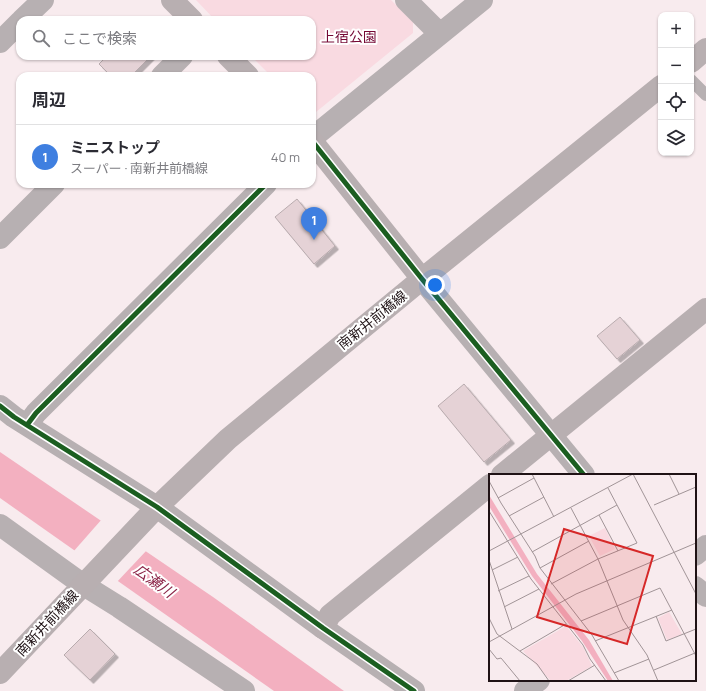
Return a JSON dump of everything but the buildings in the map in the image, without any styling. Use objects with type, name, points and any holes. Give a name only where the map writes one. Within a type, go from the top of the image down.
[{"type":"main road","points":[[172,0],[188,16]]},
{"type":"main road","points":[[694,59],[706,49]]},
{"type":"main road","points":[[232,60],[244,72]]},
{"type":"main road","name":"南新井前橋線","points":[[0,673],[157,507],[228,439],[422,279],[658,88]]},
{"type":"main road","points":[[316,145],[422,279]]},
{"type":"main road","points":[[503,474],[551,434],[705,312]]},
{"type":"main road","points":[[323,628],[330,615],[489,486]]},
{"type":"street","points":[[26,16],[43,0]]},
{"type":"street","points":[[406,0],[440,34]]},
{"type":"street","points":[[316,137],[482,0]]},
{"type":"street","points":[[0,42],[16,26]]},
{"type":"street","points":[[166,72],[178,60]]},
{"type":"street","points":[[0,238],[50,188]]},
{"type":"street","points":[[27,425],[36,413],[262,188]]},
{"type":"street","points":[[422,279],[583,474]]},
{"type":"street","points":[[0,406],[14,417],[157,507],[323,628],[414,691]]},
{"type":"street","points":[[0,525],[88,579],[119,606],[220,685],[244,691]]},
{"type":"street","points":[[696,554],[706,546]]},
{"type":"street","points":[[696,588],[706,596]]},
{"type":"street","points":[[525,691],[537,681]]},
{"type":"lane","points":[[694,83],[706,95]]},
{"type":"green space","name":"上宿公園","points":[[196,0],[391,0],[413,22],[413,33],[316,112],[316,72],[267,72],[255,60],[316,60],[316,16],[211,16]]},
{"type":"water","name":"広瀬川","points":[[0,452],[213,597],[344,691],[274,691],[0,498]]},
{"type":"pier","points":[[102,519],[147,550],[116,583],[73,552]]},
{"type":"cycle path","points":[[316,146],[422,279],[583,474]]},
{"type":"cycle path","points":[[27,425],[36,413],[262,188]]},
{"type":"cycle path","points":[[0,406],[14,417],[157,507],[323,628],[414,691]]},
{"type":"place","name":"ミニストップ","points":[[314,240]]}]
